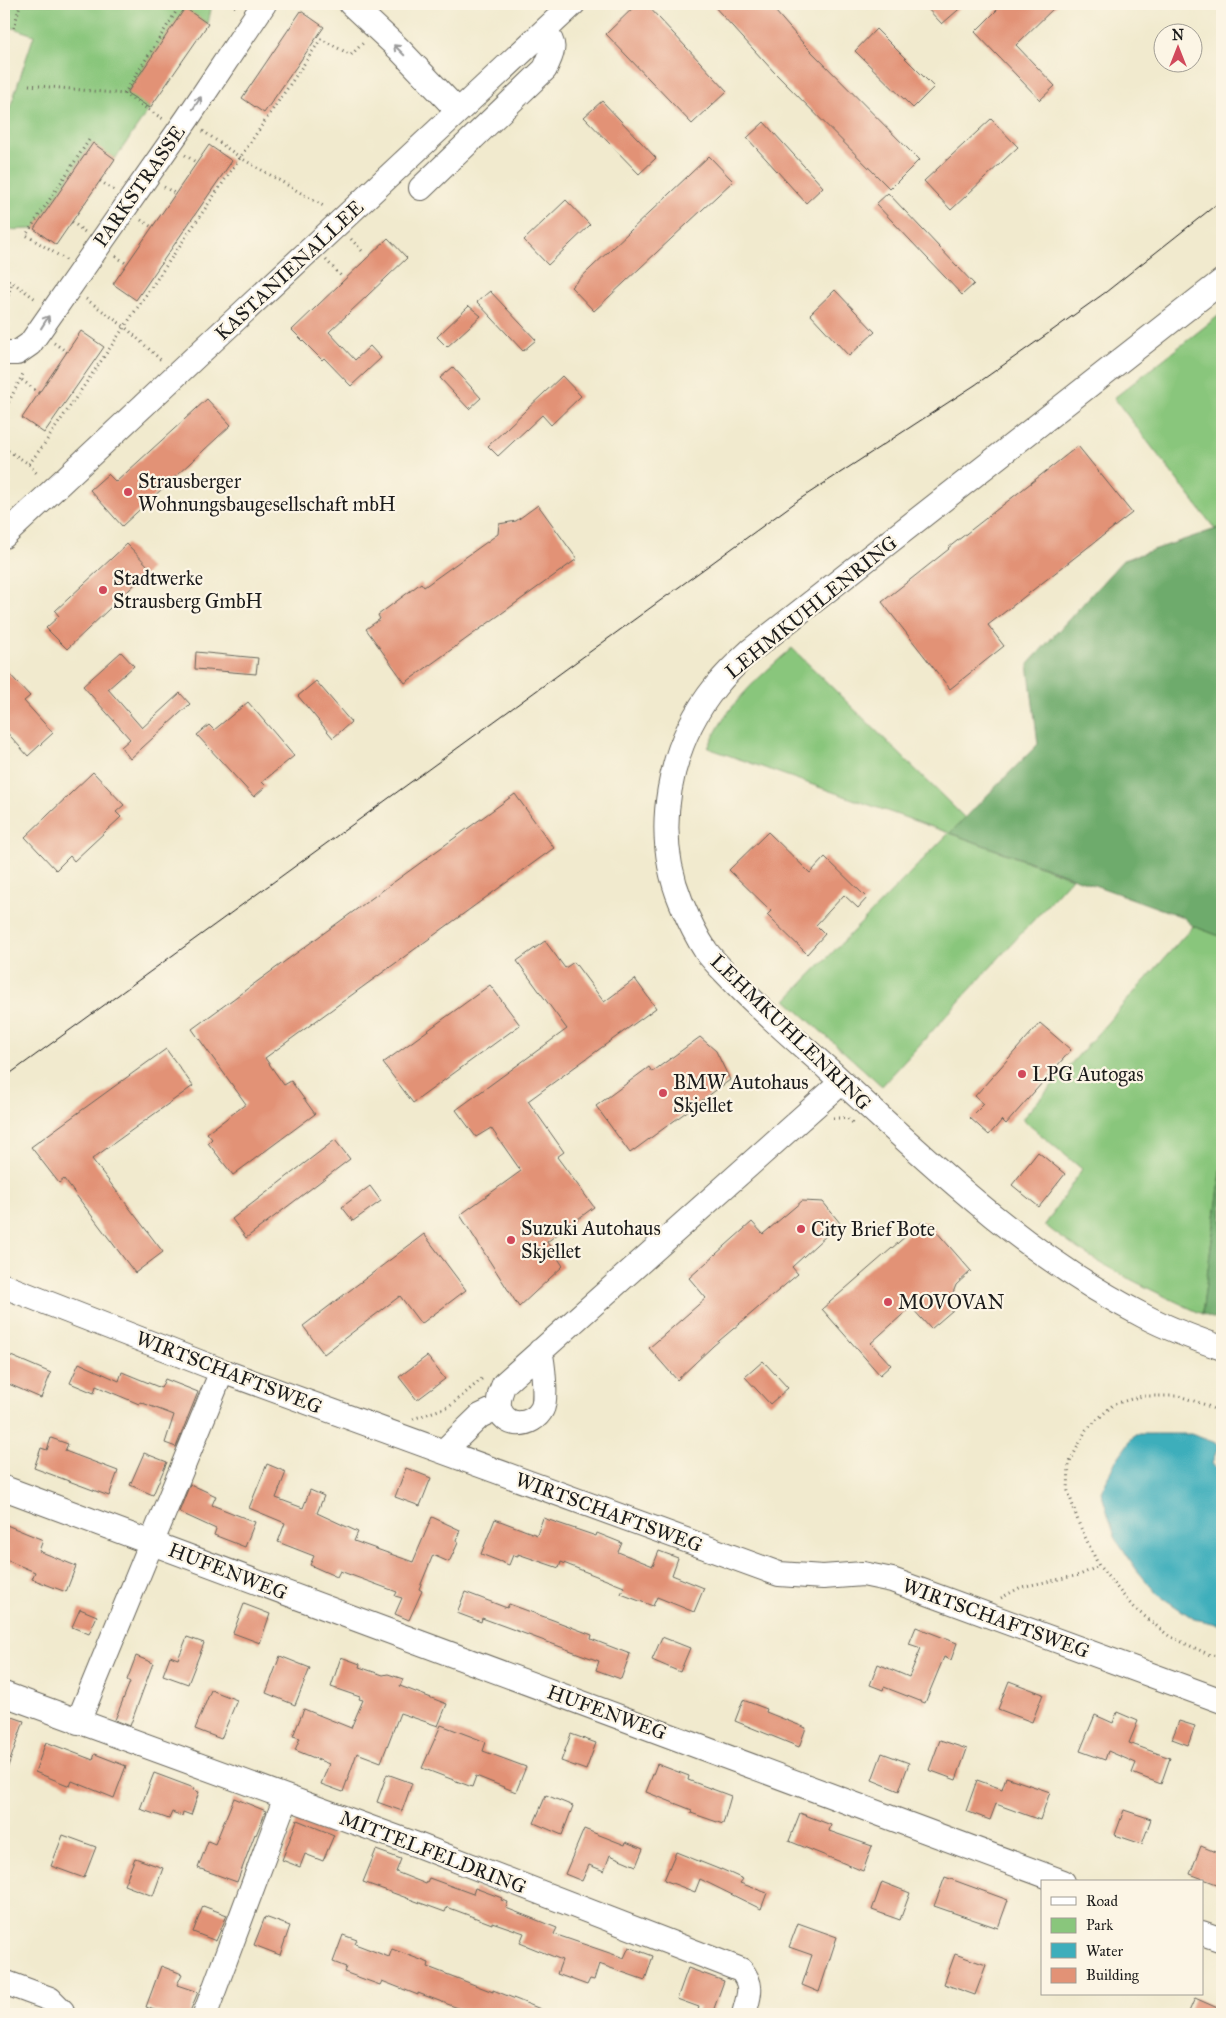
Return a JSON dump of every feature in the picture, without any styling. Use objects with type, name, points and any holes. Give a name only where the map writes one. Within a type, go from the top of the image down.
[{"type":"street","name":"PARKSTRASSE","points":[[10,353],[30,344],[264,4]]},
{"type":"street","points":[[351,4],[399,49],[458,111]]},
{"type":"street","name":"KASTANIENALLEE","points":[[4,536],[573,4]]},
{"type":"street","points":[[420,188],[545,69],[553,50],[552,40],[544,31]]},
{"type":"street","name":"LEHMKUHLENRING","points":[[1222,281],[750,651],[715,687],[698,712],[688,732],[672,775],[667,802],[668,852],[672,875],[680,901],[692,928],[706,951],[750,998],[980,1206],[1054,1261],[1102,1293],[1144,1316],[1222,1348]]},
{"type":"street","points":[[540,1351],[543,1363],[544,1407],[537,1417],[526,1424],[513,1423],[504,1417],[499,1407],[499,1396],[504,1384],[540,1351],[842,1082]]},
{"type":"street","name":"WIRTSCHAFTSWEG","points":[[4,1286],[222,1371],[779,1574],[823,1577],[863,1574],[892,1580],[1222,1701]]},
{"type":"street","name":"HUFENWEG","points":[[152,1542],[222,1371]]},
{"type":"street","points":[[444,1451],[480,1416],[499,1407]]},
{"type":"street","name":"HUFENWEG","points":[[4,1488],[1057,1880]]},
{"type":"street","points":[[78,1722],[152,1542]]},
{"type":"street","name":"MITTELFELDRING","points":[[4,1694],[286,1797],[741,1970],[748,1979],[750,1989],[744,2014]]},
{"type":"street","points":[[204,2014],[286,1797]]},
{"type":"street","points":[[1204,1934],[1222,1940]]},
{"type":"street","points":[[4,1982],[50,2000],[62,2011],[62,2014]]},
{"type":"path","points":[[14,28],[20,4]]},
{"type":"path","points":[[124,94],[181,4]]},
{"type":"path","points":[[29,464],[321,40],[351,55],[356,51]]},
{"type":"path","points":[[29,85],[124,94],[183,124],[327,209]]},
{"type":"path","points":[[89,140],[26,235],[75,278],[164,362]]},
{"type":"path","points":[[4,279],[12,282],[52,311]]},
{"type":"path","points":[[4,310],[12,282]]},
{"type":"path","points":[[4,411],[25,374],[10,353]]},
{"type":"path","points":[[22,380],[39,392]]},
{"type":"path","points":[[4,448],[29,464],[40,477]]},
{"type":"path","points":[[1222,1413],[1206,1404],[1179,1396],[1142,1396],[1114,1404],[1086,1430],[1069,1464],[1068,1491],[1079,1524],[1099,1566],[1133,1607],[1168,1636],[1210,1655],[1222,1656]]},
{"type":"path","points":[[990,1615],[1002,1596],[1021,1587],[1080,1575],[1099,1566]]},
{"type":"green space","points":[[4,4],[212,4],[208,24],[185,9],[127,92],[150,108],[115,159],[92,143],[34,229],[4,230],[4,126],[34,35],[4,25]]},
{"type":"green space","points":[[1222,313],[1222,527],[1215,529],[1114,398]]},
{"type":"green space","points":[[1222,527],[1222,937],[1193,926],[1183,917],[950,833],[1038,744],[1028,664],[1123,560]]},
{"type":"green space","points":[[792,648],[965,818],[950,833],[1072,878],[882,1086],[786,1000],[949,833],[708,748],[724,718],[744,693]]},
{"type":"green space","points":[[1193,926],[1222,937],[1222,1165],[1202,1314],[1101,1263],[1045,1225],[1082,1169],[1022,1119]]},
{"type":"green space","points":[[1222,1165],[1222,1322],[1202,1314]]},
{"type":"water","points":[[1135,1434],[1191,1434],[1219,1444],[1212,1464],[1222,1472],[1222,1625],[1194,1619],[1157,1594],[1136,1569],[1115,1537],[1101,1492],[1115,1462]]},
{"type":"building","points":[[637,4],[646,4],[727,91],[692,124],[606,34]]},
{"type":"building","points":[[712,4],[769,4],[803,43],[919,160],[890,189],[774,72]]},
{"type":"building","points":[[923,4],[965,4],[942,24]]},
{"type":"building","points":[[1003,4],[1058,4],[1016,45],[1055,86],[1040,100],[975,32]]},
{"type":"building","points":[[185,8],[208,24],[150,108],[127,93]]},
{"type":"building","points":[[301,11],[324,27],[264,113],[242,98]]},
{"type":"building","points":[[876,29],[934,87],[913,108],[855,51]]},
{"type":"building","points":[[602,101],[656,158],[639,174],[584,117]]},
{"type":"building","points":[[991,119],[1018,147],[951,210],[924,181]]},
{"type":"building","points":[[764,122],[823,187],[806,203],[747,138]]},
{"type":"building","points":[[93,143],[115,159],[56,245],[34,229]]},
{"type":"building","points":[[209,145],[232,161],[136,300],[113,284]]},
{"type":"building","points":[[709,156],[733,181],[594,311],[571,287]]},
{"type":"building","points":[[888,193],[974,284],[962,295],[876,204]]},
{"type":"building","points":[[566,200],[590,225],[548,265],[524,240]]},
{"type":"building","points":[[388,238],[407,258],[329,332],[355,360],[370,346],[381,358],[351,386],[324,358],[322,360],[292,330]]},
{"type":"building","points":[[835,290],[875,332],[849,356],[810,314]]},
{"type":"building","points":[[490,291],[536,340],[523,351],[477,302]]},
{"type":"building","points":[[469,306],[481,316],[447,347],[437,337]]},
{"type":"building","points":[[81,331],[104,347],[44,433],[22,418]]},
{"type":"building","points":[[453,367],[481,398],[469,409],[440,378]]},
{"type":"building","points":[[562,376],[581,396],[551,425],[542,415],[498,456],[488,446]]},
{"type":"building","points":[[207,399],[231,425],[122,526],[90,490],[108,474],[116,482]]},
{"type":"building","points":[[1078,446],[1132,513],[988,625],[1004,646],[950,689],[882,602]]},
{"type":"building","points":[[538,505],[577,559],[405,683],[366,629],[380,619],[378,615],[421,583],[424,587],[498,534],[499,524],[516,521]]},
{"type":"building","name":"Stadtwerke Strausberg GmbH","points":[[127,544],[151,569],[67,649],[46,628],[59,616],[55,611]]},
{"type":"building","points":[[121,652],[134,666],[108,689],[142,728],[180,693],[190,704],[130,759],[121,747],[130,739],[83,686]]},
{"type":"building","points":[[196,652],[258,658],[256,674],[195,669]]},
{"type":"building","points":[[4,668],[30,696],[24,701],[53,733],[28,756],[4,729]]},
{"type":"building","points":[[316,681],[351,722],[333,738],[298,696]]},
{"type":"building","points":[[248,702],[294,756],[262,782],[266,786],[254,797],[197,735],[209,725],[214,730]]},
{"type":"building","points":[[93,772],[124,805],[116,812],[121,817],[74,861],[70,856],[56,870],[25,837]]},
{"type":"building","points":[[515,794],[554,848],[265,1058],[284,1085],[291,1081],[315,1114],[233,1175],[208,1143],[212,1139],[207,1133],[246,1104],[192,1029]]},
{"type":"building","points":[[768,832],[810,873],[825,857],[867,898],[858,908],[844,895],[816,925],[825,934],[807,954],[767,915],[771,911],[729,870]]},
{"type":"building","points":[[545,941],[565,968],[574,962],[604,1002],[635,979],[656,1008],[528,1101],[564,1152],[557,1157],[594,1207],[547,1242],[563,1266],[519,1307],[460,1215],[521,1171],[491,1128],[476,1137],[456,1110],[567,1029],[517,961]]},
{"type":"building","points":[[490,985],[520,1025],[413,1103],[383,1063]]},
{"type":"building","name":"LPG Autogas","points":[[1040,1023],[1071,1050],[1006,1124],[1002,1120],[989,1135],[970,1118],[984,1104],[975,1096]]},
{"type":"building","name":"BMW Autohaus Skjellet","points":[[700,1037],[716,1051],[730,1080],[630,1153],[596,1106],[649,1067],[652,1072]]},
{"type":"building","points":[[166,1049],[193,1086],[92,1159],[163,1252],[135,1273],[64,1179],[59,1183],[31,1147]]},
{"type":"building","points":[[335,1140],[350,1159],[246,1238],[232,1219]]},
{"type":"building","points":[[1038,1152],[1065,1174],[1039,1207],[1012,1185]]},
{"type":"building","points":[[370,1186],[381,1201],[353,1221],[342,1207]]},
{"type":"building","points":[[802,1201],[823,1202],[840,1223],[792,1267],[798,1274],[713,1346],[677,1380],[649,1348],[706,1298],[689,1278],[752,1222],[763,1234]]},
{"type":"building","name":"MOVOVAN","points":[[922,1222],[928,1222],[971,1271],[956,1285],[948,1306],[953,1310],[931,1329],[911,1307],[871,1343],[891,1365],[880,1375],[822,1309]]},
{"type":"building","points":[[424,1234],[466,1290],[421,1324],[400,1296],[324,1354],[303,1326]]},
{"type":"building","points":[[4,1353],[51,1373],[41,1398],[4,1382]]},
{"type":"building","points":[[427,1356],[445,1379],[417,1400],[399,1377]]},
{"type":"building","points":[[763,1361],[788,1388],[770,1404],[745,1377]]},
{"type":"building","points":[[79,1363],[119,1381],[122,1372],[161,1388],[165,1379],[198,1392],[176,1447],[165,1443],[174,1415],[140,1402],[139,1404],[96,1386],[94,1393],[70,1383]]},
{"type":"building","points":[[51,1438],[68,1444],[65,1451],[118,1471],[109,1496],[34,1468],[41,1448],[47,1450]]},
{"type":"building","points":[[144,1453],[167,1462],[153,1495],[130,1485]]},
{"type":"building","points":[[267,1464],[286,1472],[276,1498],[303,1508],[310,1490],[324,1496],[317,1513],[358,1532],[354,1541],[413,1562],[432,1517],[460,1530],[456,1540],[458,1543],[449,1562],[433,1555],[419,1589],[422,1591],[409,1620],[395,1614],[402,1598],[395,1596],[397,1592],[340,1571],[337,1577],[310,1565],[314,1556],[278,1542],[285,1523],[249,1508]]},
{"type":"building","points":[[406,1468],[431,1478],[420,1506],[395,1497]]},
{"type":"building","points":[[190,1484],[216,1496],[212,1505],[255,1522],[245,1547],[214,1535],[216,1529],[179,1512]]},
{"type":"building","points":[[543,1518],[596,1536],[597,1533],[622,1543],[618,1552],[653,1566],[659,1551],[678,1558],[672,1575],[704,1588],[694,1612],[657,1597],[653,1606],[621,1594],[624,1587],[561,1562],[559,1568],[518,1554],[518,1556],[513,1555],[509,1565],[481,1554],[495,1519],[537,1535]]},
{"type":"building","points":[[4,1524],[43,1540],[39,1551],[76,1566],[66,1592],[32,1579],[35,1572],[4,1559]]},
{"type":"building","points":[[465,1592],[507,1608],[509,1604],[553,1620],[592,1635],[591,1639],[630,1654],[621,1679],[596,1670],[599,1661],[482,1618],[481,1622],[457,1613]]},
{"type":"building","points":[[244,1604],[270,1614],[260,1643],[233,1633]]},
{"type":"building","points":[[80,1609],[97,1616],[89,1634],[72,1627]]},
{"type":"building","points":[[916,1627],[957,1643],[951,1660],[944,1657],[925,1703],[884,1687],[883,1690],[870,1685],[878,1664],[909,1677],[921,1648],[909,1644]]},
{"type":"building","points":[[187,1637],[204,1643],[188,1684],[163,1675],[170,1656],[178,1659]]},
{"type":"building","points":[[662,1637],[690,1648],[680,1672],[652,1660]]},
{"type":"building","points":[[136,1656],[153,1663],[130,1726],[115,1720],[130,1682],[127,1680]]},
{"type":"building","points":[[280,1656],[310,1668],[295,1705],[266,1693]]},
{"type":"building","points":[[341,1657],[360,1664],[359,1667],[403,1679],[400,1686],[447,1704],[438,1726],[400,1713],[381,1762],[357,1753],[343,1792],[321,1784],[329,1764],[295,1750],[300,1738],[293,1736],[304,1709],[351,1728],[363,1700],[359,1699],[360,1697],[331,1687]]},
{"type":"building","points":[[1009,1681],[1043,1694],[1032,1722],[998,1709]]},
{"type":"building","points":[[211,1690],[237,1700],[221,1739],[195,1729]]},
{"type":"building","points":[[743,1700],[767,1709],[766,1712],[806,1728],[799,1747],[735,1721]]},
{"type":"building","points":[[1117,1712],[1138,1721],[1129,1743],[1170,1758],[1161,1784],[1132,1773],[1136,1763],[1108,1751],[1105,1760],[1080,1751],[1095,1715],[1113,1723]]},
{"type":"building","points":[[4,1714],[24,1721],[6,1772],[4,1772]]},
{"type":"building","points":[[1179,1721],[1195,1726],[1188,1745],[1172,1739]]},
{"type":"building","points":[[441,1725],[486,1742],[483,1751],[526,1767],[516,1792],[476,1776],[472,1787],[422,1768]]},
{"type":"building","points":[[571,1734],[596,1743],[586,1770],[561,1761]]},
{"type":"building","points":[[940,1740],[967,1749],[956,1780],[929,1770]]},
{"type":"building","points":[[46,1742],[93,1760],[95,1754],[126,1766],[114,1798],[72,1781],[70,1786],[35,1772]]},
{"type":"building","points":[[882,1753],[909,1763],[899,1791],[872,1780]]},
{"type":"building","points":[[657,1764],[689,1776],[688,1780],[731,1796],[723,1824],[691,1813],[692,1810],[646,1792]]},
{"type":"building","points":[[154,1773],[194,1788],[193,1790],[199,1792],[191,1815],[183,1812],[182,1816],[172,1812],[169,1819],[140,1809]]},
{"type":"building","points":[[387,1774],[412,1783],[402,1811],[377,1802]]},
{"type":"building","points":[[1006,1777],[1050,1792],[1040,1820],[996,1804],[990,1820],[966,1811],[977,1780],[1002,1789]]},
{"type":"building","points":[[546,1795],[573,1806],[562,1835],[534,1823]]},
{"type":"building","points":[[234,1798],[266,1811],[237,1882],[198,1868],[208,1841],[215,1844]]},
{"type":"building","points":[[1124,1810],[1151,1819],[1142,1844],[1115,1835]]},
{"type":"building","points":[[800,1813],[831,1825],[829,1831],[872,1846],[863,1871],[789,1841]]},
{"type":"building","points":[[297,1820],[334,1835],[323,1861],[305,1854],[300,1867],[282,1860]]},
{"type":"building","points":[[584,1829],[625,1845],[626,1842],[643,1849],[636,1866],[610,1855],[604,1871],[589,1865],[582,1881],[565,1874]]},
{"type":"building","points":[[63,1835],[96,1847],[84,1878],[51,1866]]},
{"type":"building","points":[[1201,1846],[1222,1855],[1222,1886],[1190,1874]]},
{"type":"building","points":[[376,1850],[401,1859],[396,1872],[426,1884],[429,1878],[473,1894],[475,1888],[502,1898],[501,1900],[508,1902],[506,1908],[557,1928],[554,1934],[624,1958],[629,1947],[653,1956],[645,1980],[599,1964],[594,1980],[590,1979],[587,1985],[557,1974],[562,1960],[520,1943],[524,1933],[492,1922],[492,1924],[447,1907],[445,1912],[363,1882]]},
{"type":"building","points":[[676,1852],[721,1869],[743,1879],[740,1883],[767,1893],[761,1909],[700,1879],[695,1892],[664,1880]]},
{"type":"building","points":[[135,1858],[163,1868],[153,1896],[124,1885]]},
{"type":"building","points":[[945,1877],[1008,1900],[998,1928],[934,1906]]},
{"type":"building","points":[[882,1882],[910,1893],[900,1920],[872,1910]]},
{"type":"building","points":[[203,1906],[227,1915],[216,1941],[193,1932]]},
{"type":"building","points":[[265,1917],[290,1926],[280,1955],[254,1945]]},
{"type":"building","points":[[798,1923],[837,1937],[819,1992],[802,1985],[812,1955],[789,1947]]},
{"type":"building","points":[[343,1935],[357,1940],[355,1944],[389,1957],[392,1949],[429,1963],[428,1967],[553,2014],[474,2014],[382,1981],[380,1985],[344,1972],[346,1967],[333,1962]]},
{"type":"building","points":[[955,1954],[986,1965],[975,1995],[944,1984]]},
{"type":"building","points":[[161,1966],[182,1974],[177,1985],[198,1992],[189,2014],[165,2014],[146,2007]]},
{"type":"building","points":[[688,1968],[724,1981],[712,2014],[697,2014],[699,2007],[677,1999]]},
{"type":"building","points":[[1195,1998],[1222,2010],[1222,2014],[1188,2014]]},
{"type":"tram line","points":[[4,1078],[800,499],[975,385],[1106,292],[1222,200]]},
{"type":"place","name":"Strausberger Wohnungsbaugesellschaft mbH","points":[[128,492]]},
{"type":"place","name":"Stadtwerke Strausberg GmbH","points":[[103,590]]},
{"type":"place","name":"LPG Autogas","points":[[1022,1074]]},
{"type":"place","name":"BMW Autohaus Skjellet","points":[[663,1093]]},
{"type":"place","name":"City Brief Bote","points":[[801,1229]]},
{"type":"place","name":"Suzuki Autohaus Skjellet","points":[[511,1240]]},
{"type":"place","name":"MOVOVAN","points":[[888,1302]]}]
